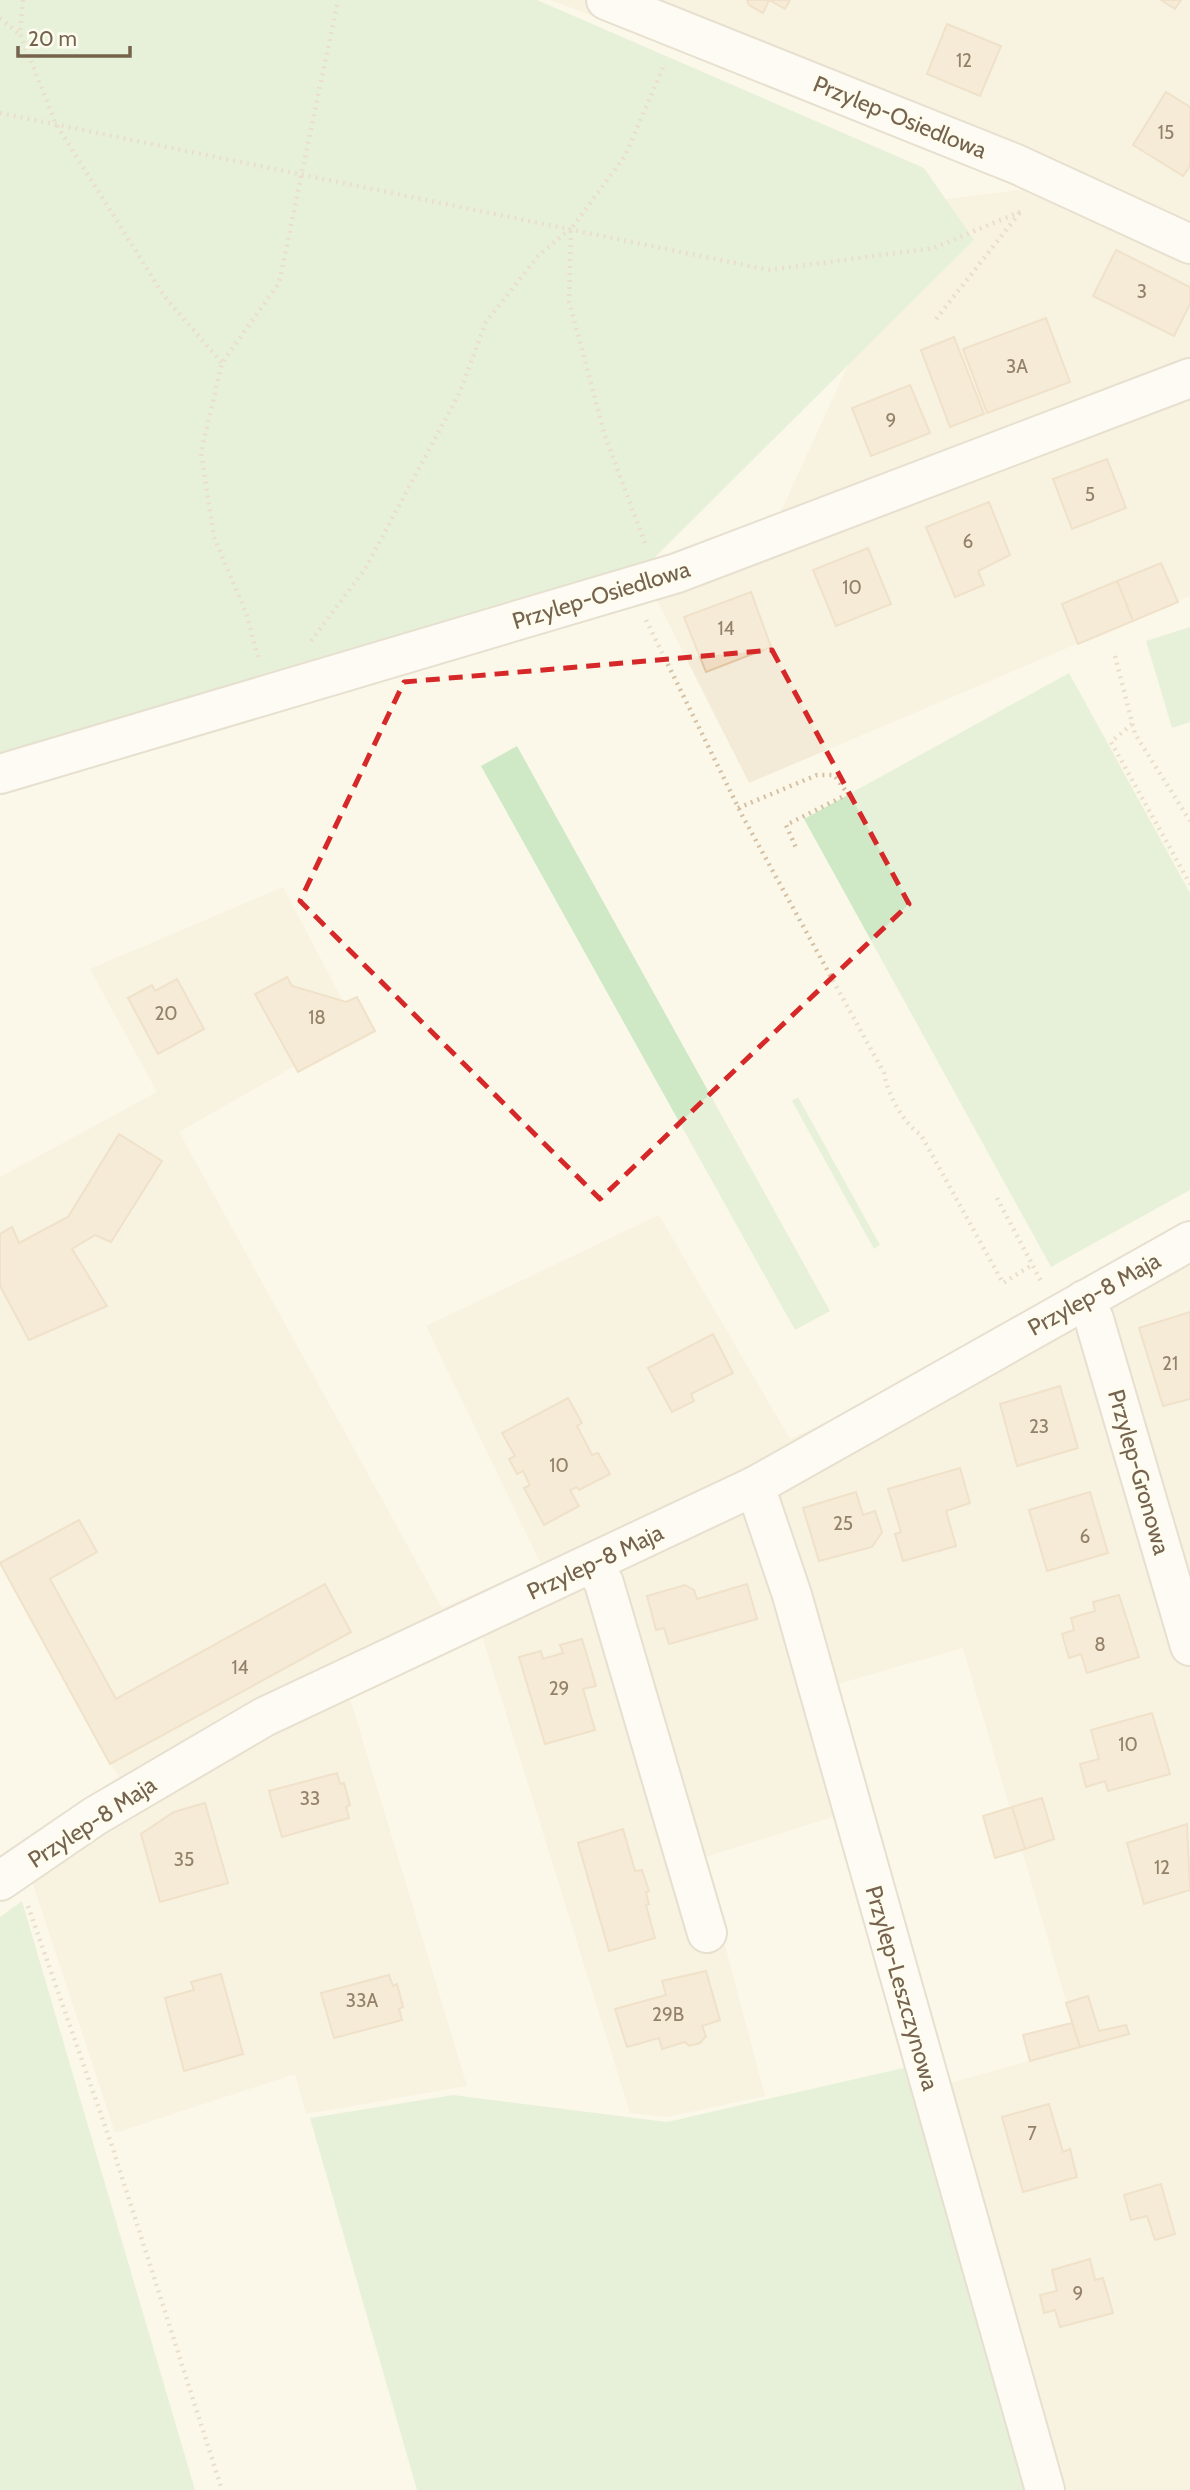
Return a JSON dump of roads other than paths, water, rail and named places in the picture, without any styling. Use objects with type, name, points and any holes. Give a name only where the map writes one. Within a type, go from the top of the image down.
[{"type":"street","name":"Przylep-Osiedlowa","points":[[606,0],[1048,178],[1190,244]]},
{"type":"street","name":"Przylep-Osiedlowa","points":[[0,774],[644,583],[1190,378]]},
{"type":"street","name":"Przylep-8 Maja","points":[[8,1876],[95,1816],[264,1717],[755,1486],[1190,1241]]},
{"type":"street","name":"Przylep-Gronowa","points":[[1084,1300],[1094,1319],[1190,1646]]},
{"type":"street","name":"Przylep-Leszczynowa","points":[[755,1486],[792,1595],[1045,2490]]},
{"type":"street","points":[[593,1564],[604,1583],[708,1933]]}]
